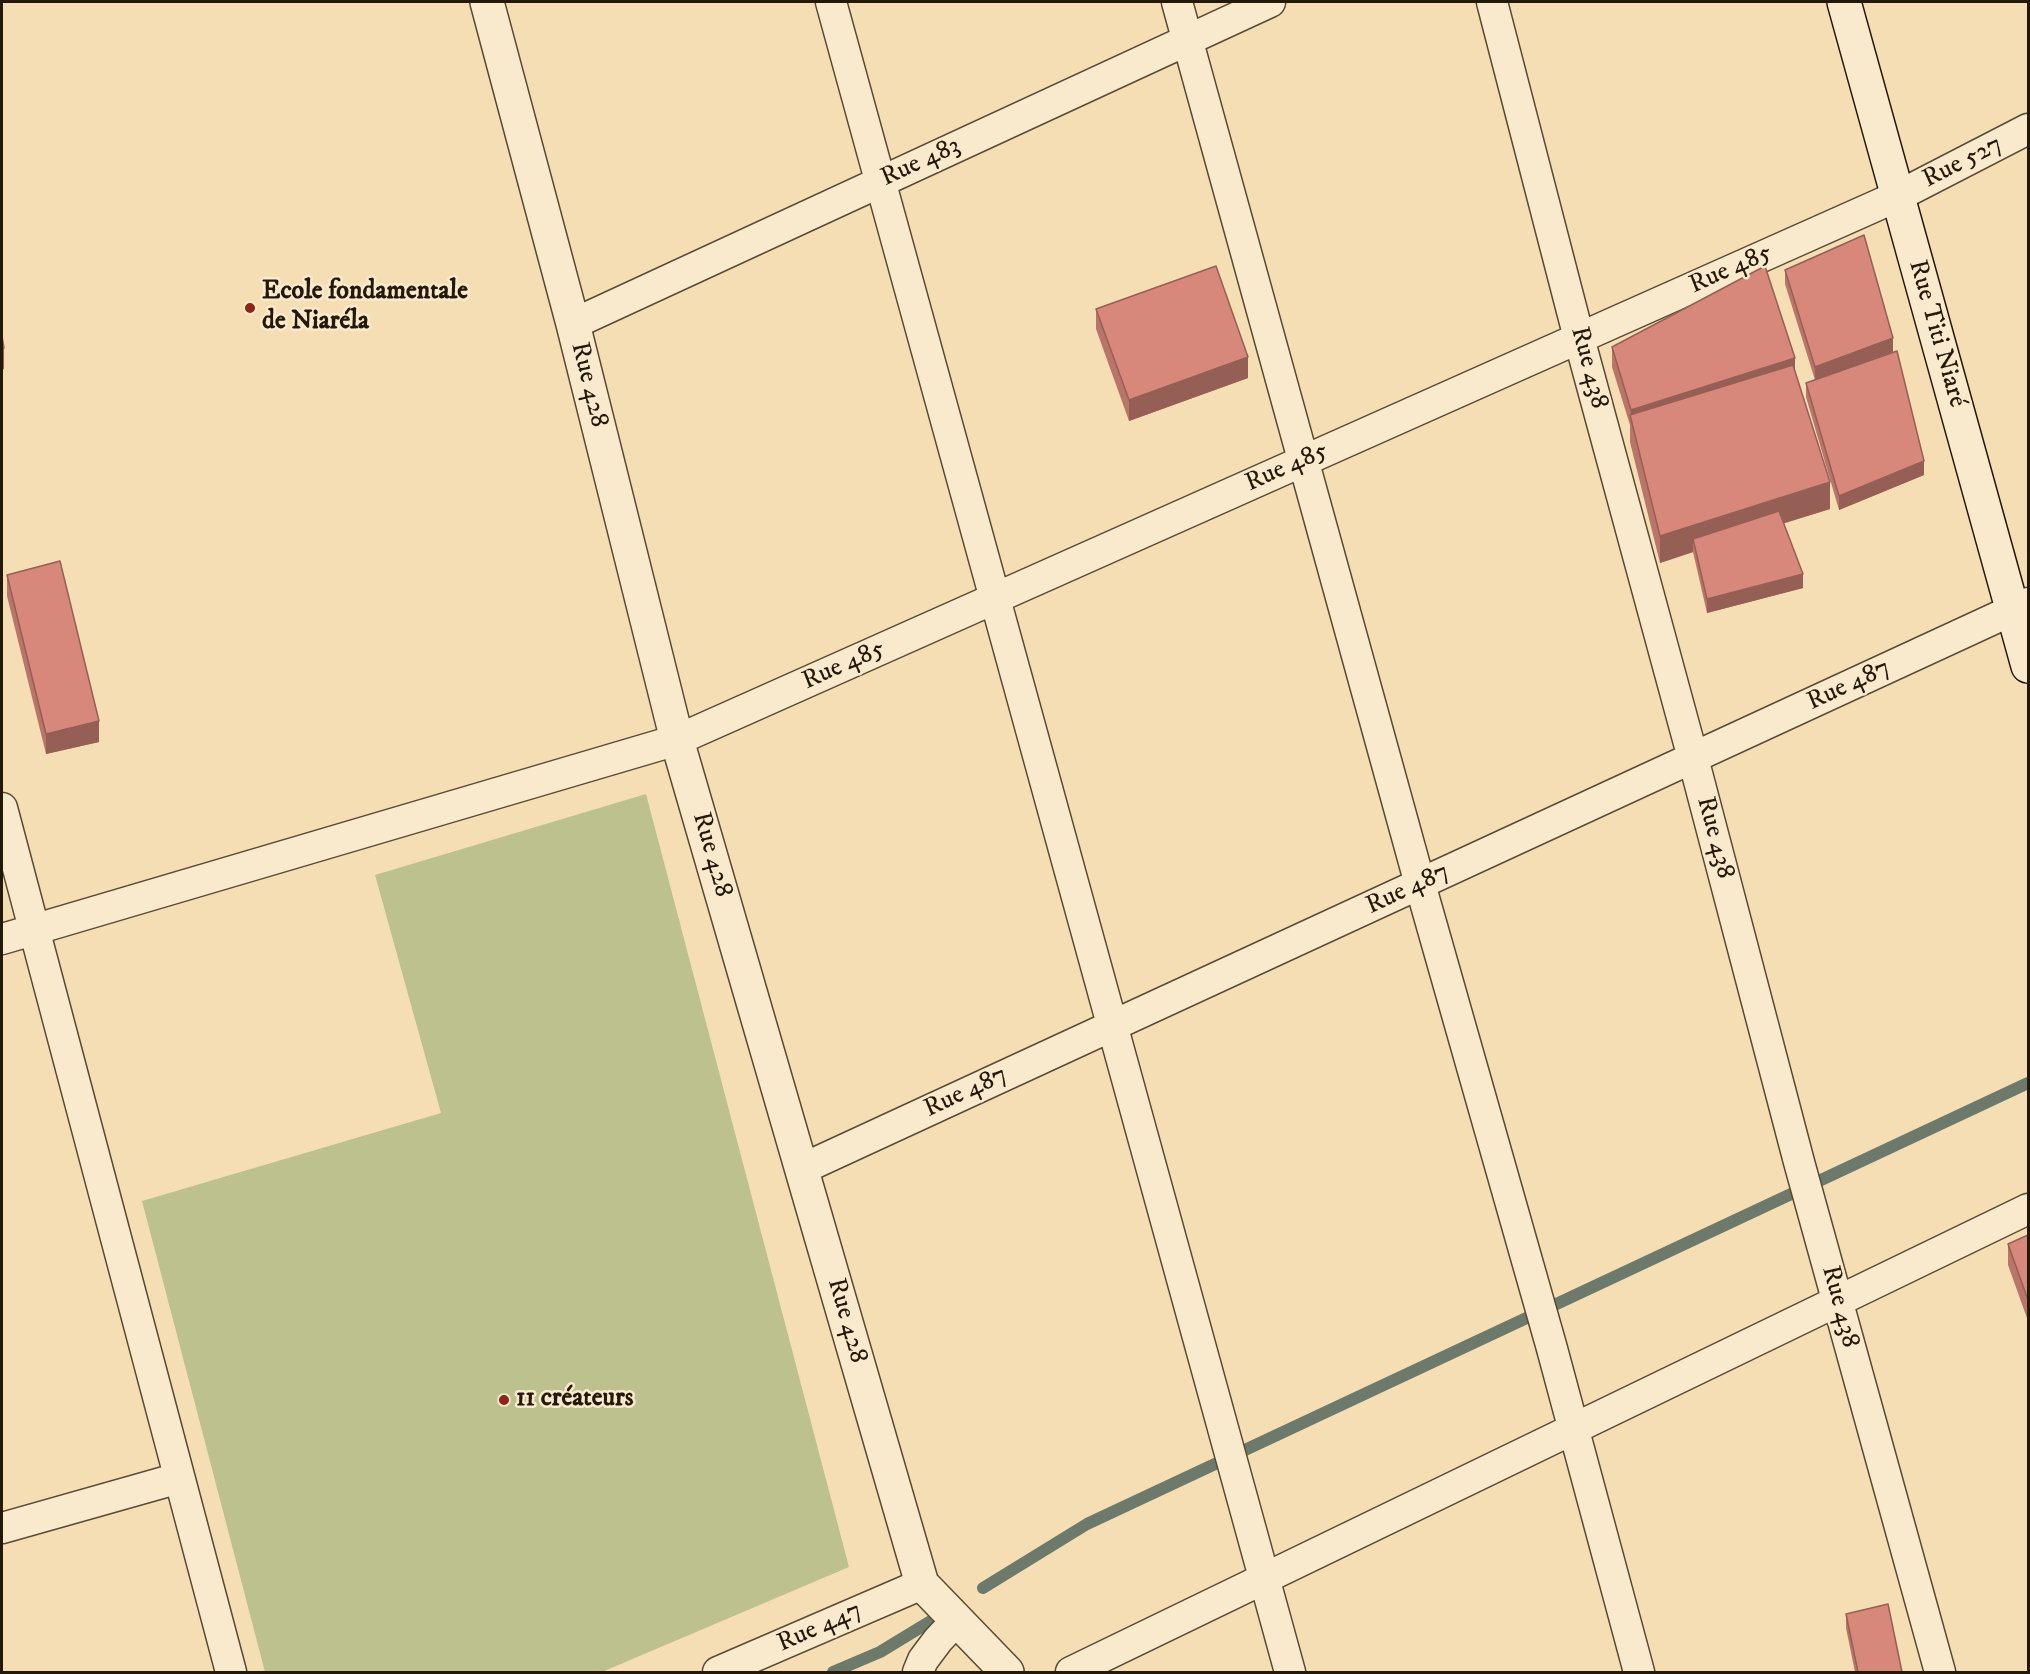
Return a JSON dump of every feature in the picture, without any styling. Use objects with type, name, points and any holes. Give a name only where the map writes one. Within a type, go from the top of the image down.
[{"type":"street","name":"Rue 428","points":[[487,2],[573,324],[677,740],[922,1584],[1007,1672]]},
{"type":"street","points":[[831,2],[1290,1672]]},
{"type":"street","points":[[1177,2],[1420,884],[1551,1345],[1639,1672]]},
{"type":"street","name":"Rue 483","points":[[573,324],[1270,2]]},
{"type":"street","name":"Rue 438","points":[[1492,2],[1579,338],[1693,758],[1799,1162],[1940,1672]]},
{"type":"street","name":"Rue Titi Niaré","points":[[1844,2],[1898,196],[2021,607],[2028,666]]},
{"type":"street","name":"Rue 527","points":[[1898,196],[2028,129]]},
{"type":"street","name":"Rue 485","points":[[2,939],[677,740],[1898,196]]},
{"type":"street","name":"Rue 487","points":[[802,1169],[2021,607]]},
{"type":"street","points":[[2,808],[231,1672]]},
{"type":"street","points":[[1071,1672],[2028,1209]]},
{"type":"street","points":[[2,1528],[179,1478]]},
{"type":"street","name":"Rue 447","points":[[718,1672],[922,1584]]},
{"type":"street","points":[[918,1672],[923,1660],[956,1621]]},
{"type":"green space","points":[[646,794],[849,1567],[602,1672],[265,1672],[142,1201],[441,1113],[375,875]]},
{"type":"building","points":[[1864,235],[1893,338],[1815,367],[1785,270]]},
{"type":"building","points":[[1216,266],[1248,357],[1129,400],[1096,309]]},
{"type":"building","points":[[1765,266],[1795,358],[1631,410],[1612,347]]},
{"type":"building","points":[[1897,351],[1924,461],[1839,496],[1806,383]]},
{"type":"building","points":[[1793,365],[1830,482],[1660,536],[1630,415]]},
{"type":"building","points":[[1779,511],[1803,574],[1707,599],[1693,539]]},
{"type":"building","points":[[60,561],[99,721],[46,734],[7,575]]},
{"type":"building","points":[[2028,1235],[2028,1300],[2008,1244]]},
{"type":"building","points":[[1888,1604],[1902,1672],[1858,1672],[1846,1614]]},
{"type":"waterway","points":[[983,1588],[1087,1524],[2028,1083]]},
{"type":"waterway","points":[[833,1672],[880,1652],[931,1621]]},
{"type":"place","name":"Ecole fondamentale de Niaréla","points":[[250,308]]},
{"type":"place","name":"11 créateurs","points":[[504,1400]]}]
